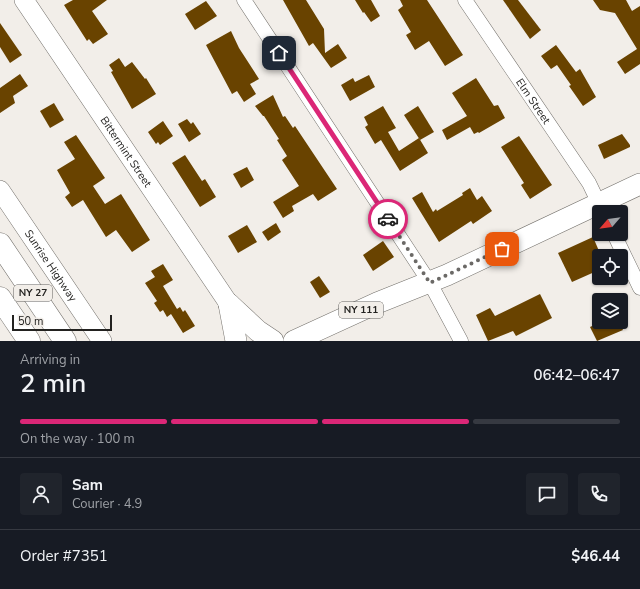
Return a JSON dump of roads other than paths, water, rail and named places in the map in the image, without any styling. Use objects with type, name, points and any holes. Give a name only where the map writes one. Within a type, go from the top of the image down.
[{"type":"highway","name":"NY 27","points":[[0,244],[65,341]]},
{"type":"highway","name":"NY 27","points":[[0,298],[29,341]]},
{"type":"main road","name":"NY 111","points":[[606,205],[640,184]]},
{"type":"main road","name":"NY 111","points":[[294,341],[377,303],[430,283],[592,212]]},
{"type":"main road","name":"NY 111","points":[[327,341],[383,312],[430,283]]},
{"type":"main road","points":[[229,304],[236,341]]},
{"type":"main road","points":[[229,304],[258,331],[273,341]]},
{"type":"street","name":"Bittermint Street","points":[[24,0],[229,304]]},
{"type":"street","points":[[244,0],[430,283],[461,341]]},
{"type":"street","name":"Elm Street","points":[[465,0],[590,183],[600,205]]},
{"type":"street","name":"Sunrise Highway","points":[[0,190],[102,341]]},
{"type":"street","points":[[617,241],[640,288]]}]
